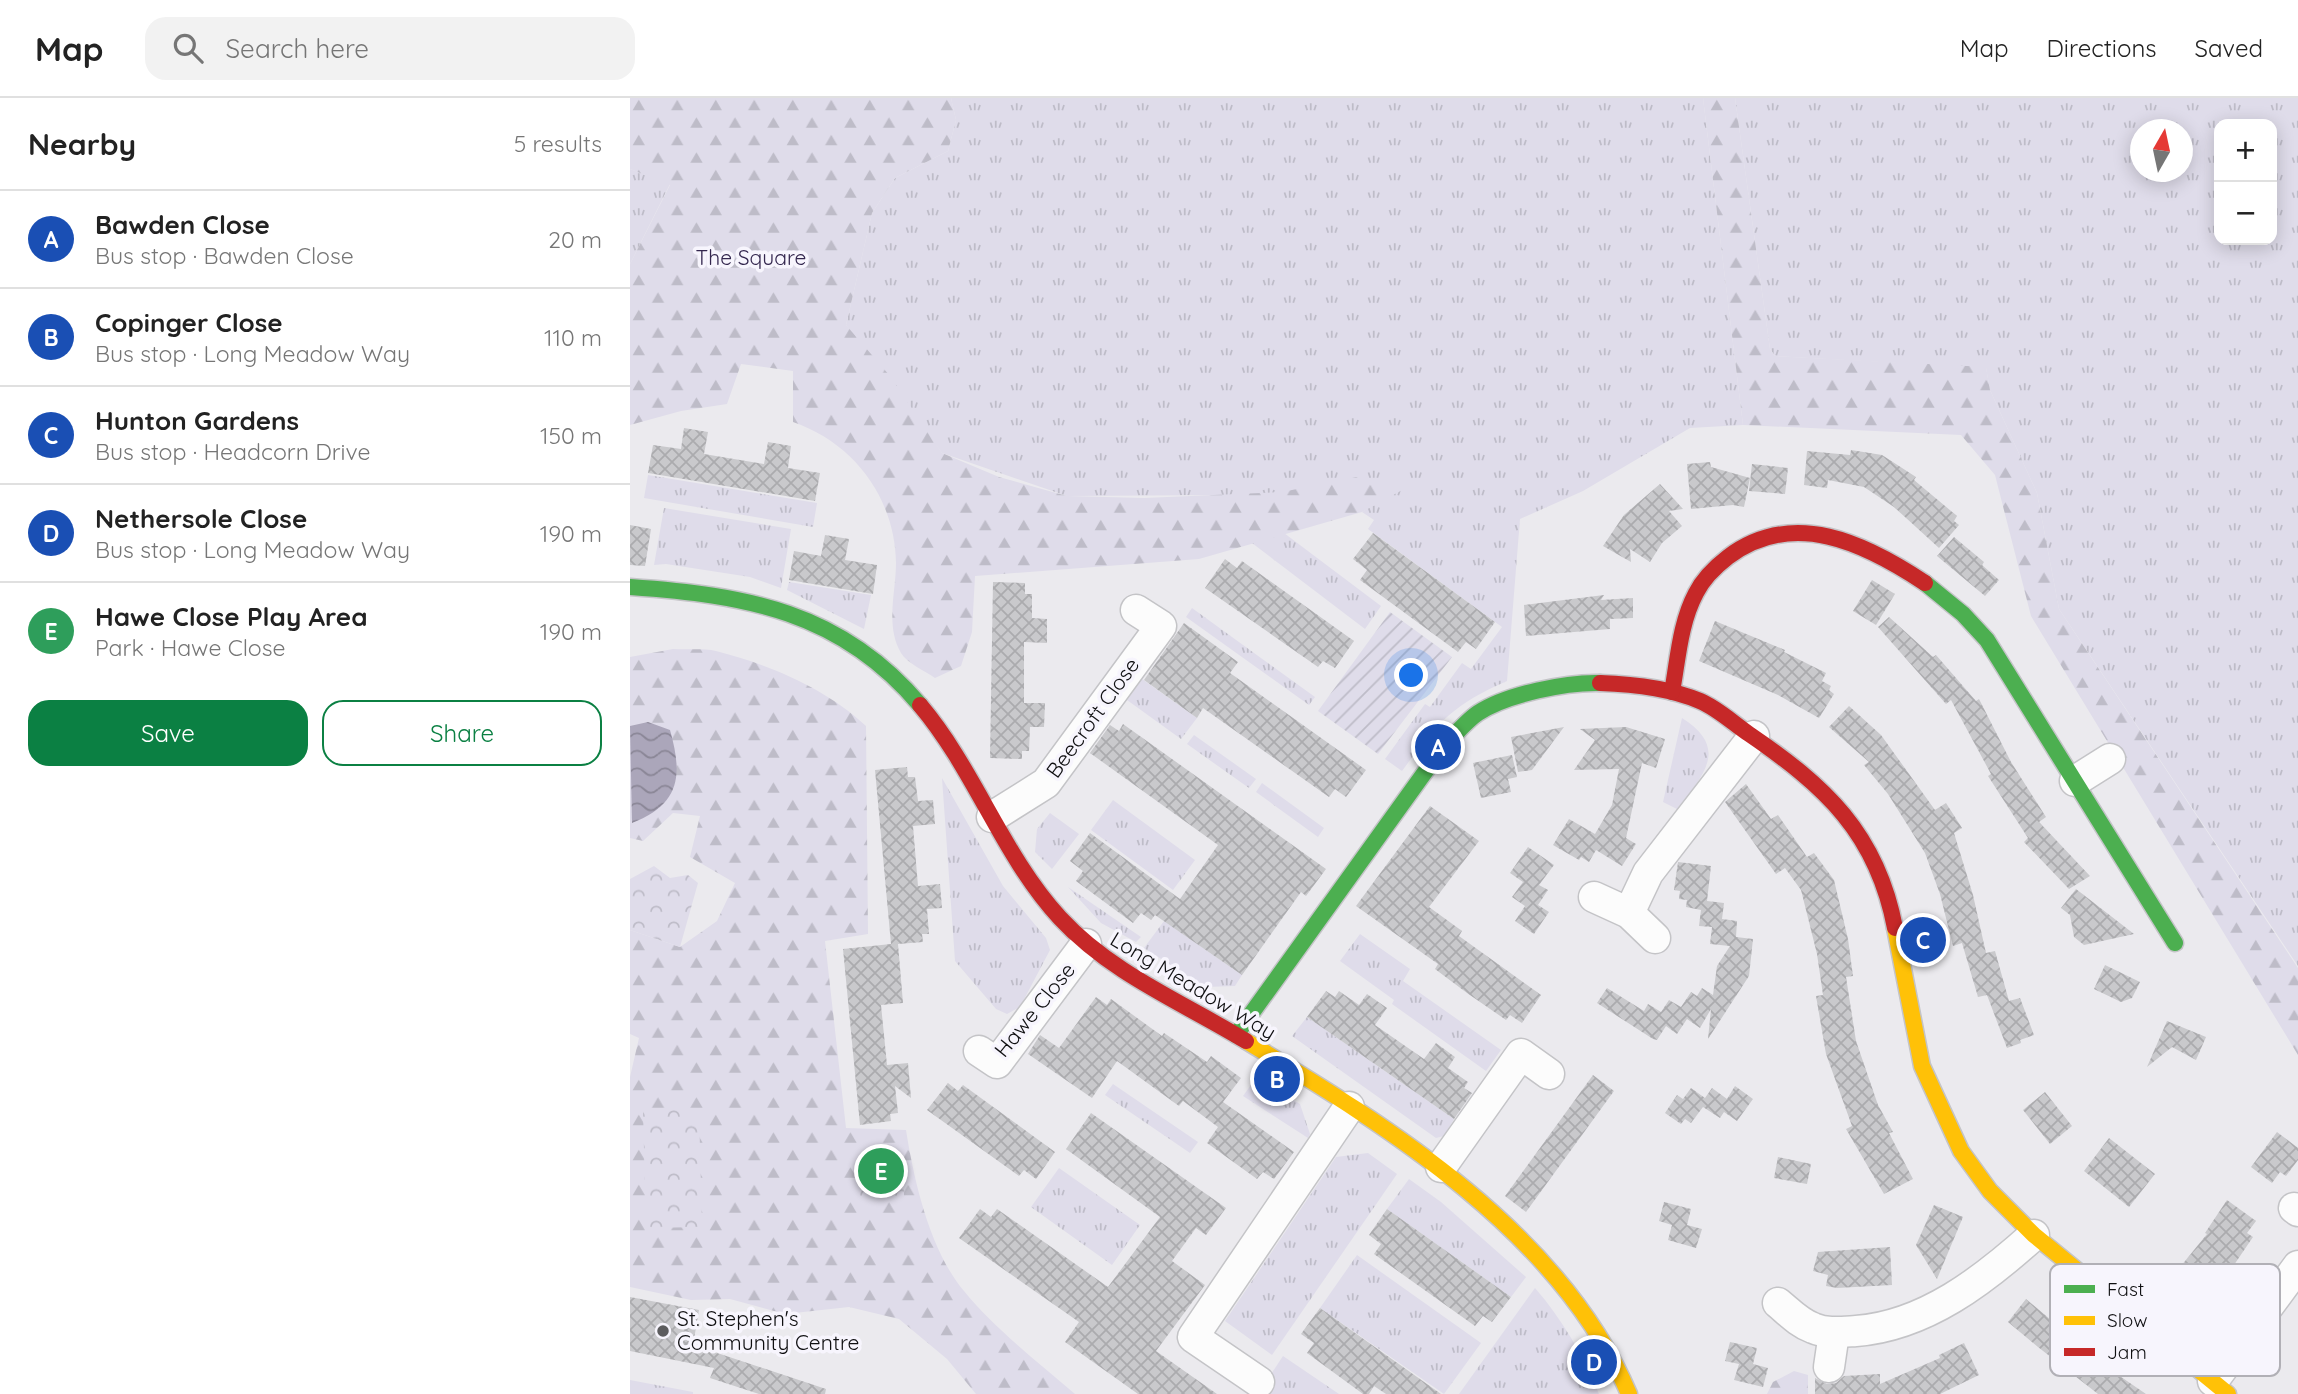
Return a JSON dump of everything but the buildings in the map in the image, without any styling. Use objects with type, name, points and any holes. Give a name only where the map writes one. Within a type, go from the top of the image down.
[{"type":"street","points":[[1672,692],[1695,593],[1731,551],[1752,540],[1776,533],[1821,534],[1853,544],[1887,560],[1927,584],[1969,618],[2001,659],[2175,943]]},
{"type":"street","name":"Long Meadow Way","points":[[630,587],[700,591],[746,599],[827,631],[886,668],[927,710],[948,740],[1031,883],[1086,944],[1135,979],[1236,1035],[1441,1167],[1499,1217],[1542,1262],[1588,1321],[1618,1366],[1629,1394]]},
{"type":"street","name":"Beecroft Close","points":[[992,817],[1045,783],[1161,626],[1136,610]]},
{"type":"street","points":[[1236,1035],[1443,747],[1478,713],[1511,698],[1585,684],[1632,686],[1672,692],[1702,702],[1754,736],[1820,787],[1843,810],[1868,846],[1890,900],[1913,1032],[1933,1095],[1961,1151],[1990,1191],[2034,1235],[2069,1264]]},
{"type":"street","points":[[1629,913],[1648,873],[1754,736]]},
{"type":"street","points":[[2075,781],[2110,759]]},
{"type":"street","points":[[1594,897],[1629,913],[1655,938]]},
{"type":"street","name":"Hawe Close","points":[[979,1051],[998,1063],[1086,944]]},
{"type":"street","points":[[1441,1167],[1521,1054],[1549,1074]]},
{"type":"street","points":[[1259,1382],[1193,1338],[1349,1107]]},
{"type":"street","points":[[1778,1303],[1796,1320],[1814,1329],[1834,1333],[1876,1329],[1913,1318],[1974,1285],[2034,1235]]},
{"type":"street","points":[[2280,1294],[2298,1266]]},
{"type":"street","points":[[1829,1367],[1834,1333]]},
{"type":"street","points":[[2205,1376],[2220,1388]]},
{"type":"green space","name":"The Square","points":[[630,98],[951,98],[956,120],[948,151],[895,178],[872,213],[846,325],[890,376],[942,453],[999,477],[1067,496],[1144,498],[1282,492],[1362,476],[1406,488],[1362,512],[1199,559],[975,576],[972,632],[961,666],[935,678],[907,660],[896,643],[892,620],[896,563],[894,539],[879,495],[867,476],[835,444],[815,431],[793,422],[793,371],[741,364],[727,404],[681,411],[630,425],[630,264],[670,185],[630,169]]},
{"type":"green space","points":[[951,98],[1703,98],[1743,425],[1690,428],[1583,491],[1520,519],[1507,681],[1472,698],[1447,717],[1425,740],[1402,771],[1385,759],[1425,704],[1430,707],[1462,663],[1471,669],[1502,627],[1368,529],[1374,520],[1362,512],[1391,494],[1067,496],[942,453],[846,325],[872,213],[895,178],[948,151],[956,120]]},
{"type":"green space","points":[[1703,98],[1735,98],[1770,349],[1775,356],[1986,367],[1990,390],[2037,493],[2059,609],[2298,968],[2298,1055],[2031,616],[1995,475],[1961,435],[1743,425]]},
{"type":"green space","points":[[1735,98],[2298,98],[2298,966],[2059,609],[2037,493],[1990,390],[1986,368],[1775,356],[1770,349]]},
{"type":"green space","points":[[630,169],[670,184],[630,264]]},
{"type":"green space","points":[[648,475],[817,503],[813,527],[644,498]]},
{"type":"green space","points":[[664,508],[791,529],[781,588],[750,577],[666,564],[654,565]]},
{"type":"green space","points":[[1284,533],[1381,606],[1365,629],[1252,543]]},
{"type":"green space","points":[[789,582],[871,595],[864,629],[787,590]]},
{"type":"green space","points":[[1192,608],[1315,697],[1309,705],[1186,617]]},
{"type":"green space","points":[[1390,612],[1452,657],[1378,754],[1318,711]]},
{"type":"green space","points":[[673,649],[716,651],[756,663],[815,689],[866,726],[868,934],[825,941],[846,1128],[906,1130],[925,1215],[952,1275],[989,1319],[1075,1394],[976,1394],[947,1359],[899,1319],[849,1307],[785,1314],[730,1299],[691,1300],[630,1287],[630,1077],[639,1038],[630,1034],[630,930],[680,947],[717,921],[735,883],[690,857],[700,816],[673,813],[643,841],[630,838],[630,657]]},
{"type":"green space","points":[[1142,679],[1197,718],[1181,739],[1127,700]]},
{"type":"green space","points":[[1682,718],[1697,729],[1705,740],[1708,751],[1703,774],[1677,809],[1663,802]]},
{"type":"green space","points":[[1194,735],[1256,779],[1249,788],[1187,744]]},
{"type":"green space","points":[[942,778],[1003,886],[1046,938],[1050,950],[1020,1007],[1007,1014],[996,1009],[955,961]]},
{"type":"green space","points":[[1262,783],[1324,828],[1318,837],[1256,792]]},
{"type":"green space","points":[[1113,800],[1195,860],[1173,890],[1091,830]]},
{"type":"green space","points":[[1050,813],[1079,834],[1052,869],[1035,852],[1037,829]]},
{"type":"green space","points":[[654,866],[670,878],[688,875],[698,883],[680,947],[630,930],[630,879]]},
{"type":"green space","points":[[1068,887],[1141,937],[1136,942],[1101,923]]},
{"type":"green space","points":[[1164,921],[1242,975],[1235,986],[1205,987],[1144,948]]},
{"type":"green space","points":[[1360,934],[1410,969],[1403,981],[1501,1050],[1486,1071],[1392,1004],[1394,1000],[1340,961]]},
{"type":"green space","points":[[1307,1017],[1454,1119],[1444,1136],[1436,1138],[1292,1036]]},
{"type":"green space","points":[[1256,1078],[1300,1104],[1310,1134],[1308,1138],[1243,1096]]},
{"type":"green space","points":[[1113,1084],[1198,1142],[1190,1153],[1105,1095]]},
{"type":"green space","points":[[699,1109],[702,1227],[646,1228],[643,1110]]},
{"type":"green space","points":[[857,1145],[903,1146],[904,1197],[860,1196]]},
{"type":"green space","points":[[1368,1153],[1397,1174],[1272,1355],[1225,1321],[1336,1157]]},
{"type":"green space","points":[[1059,1168],[1140,1225],[1112,1265],[1031,1207]]},
{"type":"green space","points":[[1409,1179],[1441,1202],[1526,1277],[1511,1297],[1387,1209]]},
{"type":"green space","points":[[1357,1255],[1481,1343],[1444,1394],[1320,1308]]},
{"type":"green space","points":[[1535,1288],[1571,1338],[1599,1394],[1459,1394]]},
{"type":"green space","points":[[1283,1356],[1339,1394],[1258,1394]]},
{"type":"green space","points":[[1794,1371],[1808,1375],[1808,1394],[1767,1394],[1773,1382]]},
{"type":"green space","points":[[630,1380],[693,1392],[693,1394],[630,1394]]},
{"type":"water","points":[[648,722],[670,730],[676,775],[669,797],[660,807],[632,823],[630,726]]},
{"type":"traffic: fast","points":[[1925,583],[1963,614],[1987,640],[2175,943]]},
{"type":"traffic: fast","points":[[630,587],[751,603],[824,628],[858,648],[890,673],[920,705]]},
{"type":"traffic: fast","points":[[1236,1035],[1443,747],[1465,724],[1490,706],[1521,695],[1555,687],[1600,683]]},
{"type":"traffic: slow","points":[[1895,928],[1922,1066],[1961,1151],[1990,1191],[2034,1235],[2069,1264]]},
{"type":"traffic: slow","points":[[1246,1041],[1357,1110],[1412,1148],[1466,1189],[1516,1234],[1561,1283],[1599,1336],[1629,1394]]},
{"type":"traffic: slow","points":[[2206,1376],[2228,1394]]},
{"type":"traffic: jam","points":[[1672,692],[1683,629],[1696,593],[1718,565],[1753,542],[1778,535],[1803,533],[1828,537],[1878,555],[1925,583]]},
{"type":"traffic: jam","points":[[1600,683],[1651,688],[1700,701],[1801,773],[1824,793],[1861,839],[1887,895],[1895,928]]},
{"type":"traffic: jam","points":[[920,705],[957,757],[1021,867],[1060,918],[1080,938],[1125,971],[1246,1041]]},
{"type":"place","name":"Bawden Close","points":[[1438,747]]},
{"type":"place","name":"Hunton Gardens","points":[[1923,940]]},
{"type":"place","name":"Copinger Close","points":[[1277,1079]]},
{"type":"place","name":"Hawe Close Play Area","points":[[881,1171]]},
{"type":"place","name":"St. Stephen's Community Centre","points":[[663,1331]]},
{"type":"place","name":"Nethersole Close","points":[[1594,1362]]}]
